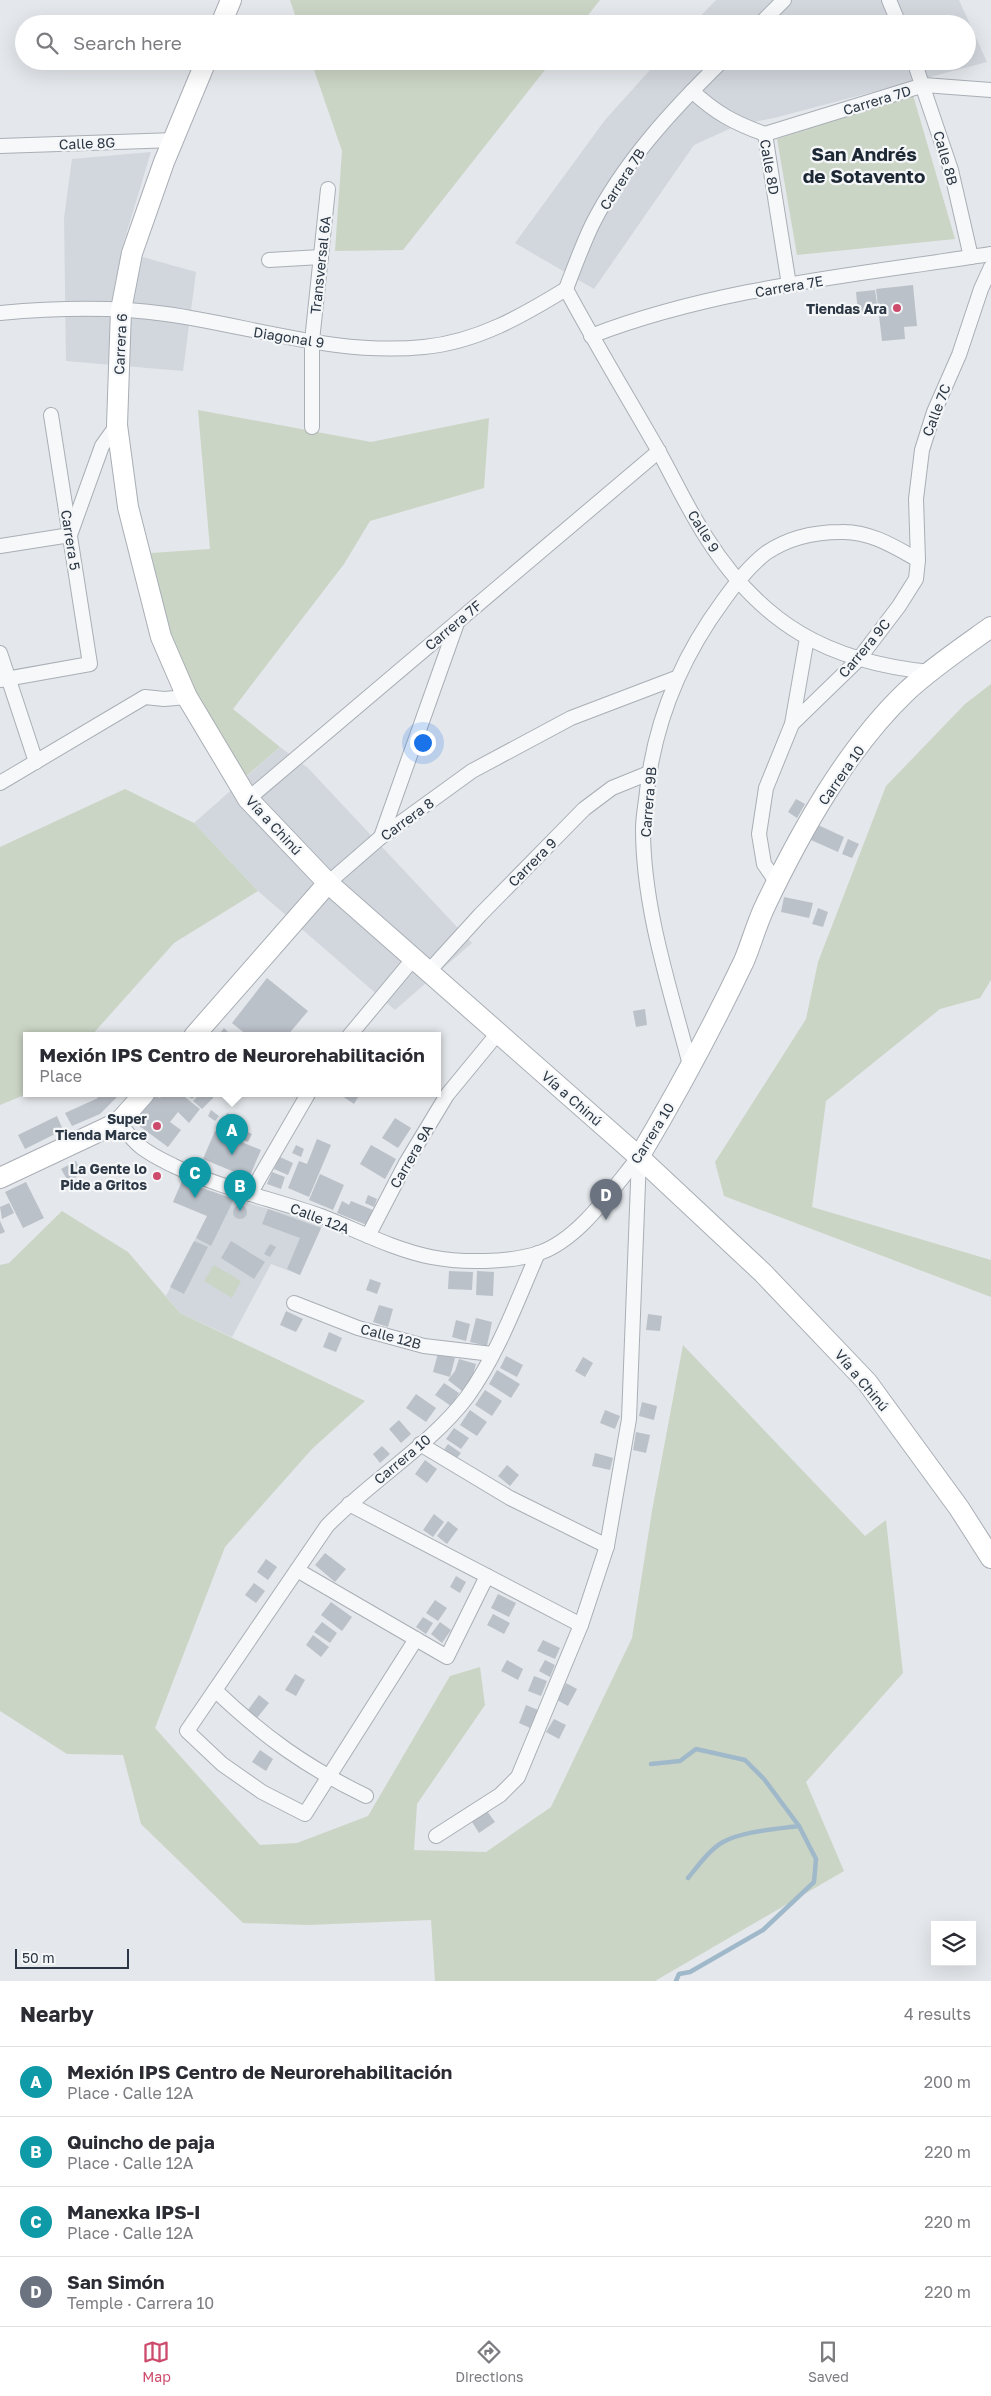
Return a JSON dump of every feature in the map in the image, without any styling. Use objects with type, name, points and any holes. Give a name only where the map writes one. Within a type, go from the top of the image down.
[{"type":"main road","points":[[225,15],[231,0]]},
{"type":"main road","name":"Carrera 6","points":[[161,638],[128,507],[117,425],[122,310],[132,253],[164,162],[175,140],[202,70]]},
{"type":"main road","name":"Carrera 10","points":[[639,1157],[691,1069],[745,958],[765,906],[777,882],[810,820],[849,761],[879,722],[907,692],[930,672],[991,627]]},
{"type":"main road","name":"Vía a Chinú","points":[[161,638],[186,697],[248,798],[328,883],[639,1157],[763,1273],[867,1382],[959,1508],[991,1558]]},
{"type":"main road","name":"Carrera 8","points":[[198,1032],[328,883]]},
{"type":"main road","points":[[0,1178],[119,1122],[141,1097]]},
{"type":"street","points":[[769,15],[784,0]]},
{"type":"street","points":[[889,0],[895,15]]},
{"type":"street","name":"Carrera 7B","points":[[566,289],[592,225],[636,154],[713,70]]},
{"type":"street","name":"Calle 8B","points":[[918,70],[951,170],[971,257]]},
{"type":"street","name":"Carrera 7D","points":[[765,134],[924,85],[991,90]]},
{"type":"street","name":"Calle 8D","points":[[692,91],[721,115],[738,125],[765,134],[789,285]]},
{"type":"street","name":"Calle 8G","points":[[0,146],[175,140]]},
{"type":"street","name":"Transversal 6A","points":[[312,427],[312,341],[328,189]]},
{"type":"street","name":"Carrera 7E","points":[[591,336],[631,320],[679,307],[789,285],[991,254]]},
{"type":"street","points":[[269,260],[321,257]]},
{"type":"street","name":"Calle 7C","points":[[918,560],[916,499],[922,450],[934,412],[959,355],[981,288],[991,267]]},
{"type":"street","name":"Calle 9","points":[[566,289],[706,536],[738,581],[770,613],[807,638],[858,660],[892,669],[930,672]]},
{"type":"street","name":"Diagonal 9","points":[[0,313],[43,309],[122,310],[166,314],[249,331],[369,349],[425,347],[452,342],[513,321],[566,289]]},
{"type":"street","name":"Carrera 5","points":[[4,679],[90,664],[51,415]]},
{"type":"street","points":[[0,546],[70,535],[102,446],[117,425]]},
{"type":"street","name":"Carrera 7F","points":[[248,798],[659,451]]},
{"type":"street","points":[[738,581],[766,553],[803,536],[843,531],[883,540],[918,560]]},
{"type":"street","name":"Carrera 9C","points":[[792,724],[858,660],[916,579],[918,560]]},
{"type":"street","name":"Carrera 9B","points":[[691,1069],[647,885],[643,828],[649,773],[659,723],[676,678],[703,628],[738,581]]},
{"type":"street","points":[[381,837],[457,622]]},
{"type":"street","name":"Carrera 9C","points":[[777,882],[764,864],[759,834],[766,788],[792,724],[807,638]]},
{"type":"street","points":[[0,653],[4,679],[36,762]]},
{"type":"street","name":"Carrera 8","points":[[328,883],[381,837],[472,771],[571,718],[676,678]]},
{"type":"street","points":[[0,783],[145,698],[186,697]]},
{"type":"street","name":"Carrera 9","points":[[429,970],[584,809],[612,788],[649,773]]},
{"type":"street","points":[[352,1032],[414,958]]},
{"type":"street","name":"Carrera 9A","points":[[368,1236],[406,1163],[447,1095],[498,1033]]},
{"type":"street","points":[[250,1194],[306,1097]]},
{"type":"street","name":"Calle 12A","points":[[119,1122],[130,1138],[151,1154],[191,1174],[321,1217],[415,1253],[446,1259],[476,1261],[538,1253]]},
{"type":"street","points":[[436,1836],[500,1795],[518,1777],[581,1625],[607,1546],[629,1419],[639,1157]]},
{"type":"street","name":"Carrera 10","points":[[328,1778],[305,1814],[262,1792],[222,1764],[187,1731],[328,1526],[348,1504],[443,1424],[467,1397],[492,1354],[538,1253],[558,1245],[572,1234],[639,1157]]},
{"type":"street","name":"Calle 12B","points":[[294,1303],[358,1328],[424,1346],[492,1354]]},
{"type":"street","points":[[420,1444],[510,1498],[607,1546]]},
{"type":"street","points":[[348,1504],[581,1625]]},
{"type":"street","points":[[297,1570],[447,1658],[487,1576]]},
{"type":"street","points":[[328,1778],[416,1639]]},
{"type":"street","points":[[215,1690],[257,1729],[288,1752],[328,1778],[366,1796]]},
{"type":"shaded area","points":[[716,0],[959,0],[966,15],[702,15]]},
{"type":"shaded area","points":[[976,38],[987,62],[976,65]]},
{"type":"shaded area","points":[[650,70],[957,70],[774,118],[738,125],[694,145],[594,289],[515,243],[605,120]]},
{"type":"shaded area","points":[[151,152],[121,251],[196,272],[183,371],[66,361],[64,218],[72,159]]},
{"type":"shaded area","points":[[280,747],[308,768],[472,943],[395,1010],[258,891],[194,823]]},
{"type":"shaded area","points":[[218,1195],[319,1223],[322,1226],[300,1275],[271,1264],[232,1337],[180,1313],[166,1296]]},
{"type":"green space","points":[[290,0],[600,0],[588,15],[295,15]]},
{"type":"green space","points":[[314,70],[545,70],[403,250],[335,251],[342,151]]},
{"type":"green space","points":[[913,95],[955,239],[797,255],[777,139]]},
{"type":"green space","points":[[198,410],[371,442],[489,418],[484,488],[370,521],[344,564],[233,709],[280,747],[243,779],[190,690],[168,628],[151,553],[210,549]]},
{"type":"green space","points":[[991,684],[991,980],[980,998],[940,1009],[826,1101],[812,1207],[991,1260],[991,1297],[724,1196],[715,1162],[806,1019],[818,962],[886,786],[965,704]]},
{"type":"green space","points":[[125,789],[194,823],[258,891],[174,943],[95,1032],[23,1032],[23,1096],[0,1105],[0,847]]},
{"type":"green space","points":[[62,1211],[128,1252],[180,1313],[365,1401],[312,1449],[225,1547],[155,1728],[260,1845],[297,1843],[368,1816],[450,1676],[480,1667],[485,1705],[417,1804],[414,1850],[486,1852],[551,1807],[632,1638],[652,1511],[683,1345],[865,1536],[886,1520],[903,1673],[806,1782],[844,1871],[655,1981],[435,1981],[431,1920],[308,1925],[243,1923],[141,1824],[123,1755],[67,1754],[0,1711],[0,1265],[9,1263]]},
{"type":"green space","points":[[214,1265],[241,1281],[232,1298],[204,1281]]},
{"type":"building","name":"Tiendas Ara","points":[[913,285],[917,326],[904,327],[905,339],[882,341],[876,289]]},
{"type":"building","points":[[875,290],[878,311],[858,313],[856,292]]},
{"type":"building","points":[[796,799],[805,804],[797,818],[788,812]]},
{"type":"building","points":[[818,825],[844,837],[838,852],[811,840]]},
{"type":"building","points":[[848,839],[859,844],[852,858],[842,854]]},
{"type":"building","points":[[784,897],[813,903],[809,918],[781,912]]},
{"type":"building","points":[[818,908],[828,912],[823,927],[812,924]]},
{"type":"building","points":[[267,978],[308,1011],[290,1032],[243,1032],[232,1023]]},
{"type":"building","points":[[645,1009],[647,1025],[636,1027],[633,1011]]},
{"type":"building","points":[[117,1097],[100,1114],[72,1126],[65,1113],[98,1098]]},
{"type":"building","points":[[153,1097],[185,1097],[200,1109],[189,1123],[178,1112],[170,1122],[181,1130],[168,1147],[134,1122]]},
{"type":"building","points":[[197,1097],[214,1097],[202,1109],[193,1101]]},
{"type":"building","points":[[344,1097],[358,1097],[354,1104]]},
{"type":"building","points":[[211,1110],[219,1116],[215,1121],[208,1116]]},
{"type":"building","points":[[227,1113],[238,1118],[230,1133],[220,1128]]},
{"type":"building","points":[[57,1116],[63,1130],[25,1149],[18,1135]]},
{"type":"building","points":[[395,1118],[411,1128],[398,1148],[382,1138]]},
{"type":"building","points":[[215,1131],[261,1150],[249,1178],[203,1159]]},
{"type":"building","points":[[246,1131],[252,1134],[248,1142],[243,1140]]},
{"type":"building","points":[[317,1139],[331,1145],[309,1197],[288,1188],[299,1161],[307,1164]]},
{"type":"building","points":[[296,1145],[304,1149],[301,1157],[292,1153]]},
{"type":"building","points":[[371,1145],[396,1159],[385,1179],[360,1164]]},
{"type":"building","points":[[280,1157],[293,1163],[288,1175],[274,1169]]},
{"type":"building","points":[[76,1161],[82,1174],[68,1181],[61,1169]]},
{"type":"building","points":[[272,1172],[285,1177],[281,1189],[267,1184]]},
{"type":"building","points":[[320,1174],[344,1185],[333,1210],[309,1200]]},
{"type":"building","points":[[182,1181],[234,1199],[211,1246],[196,1238],[207,1216],[173,1202]]},
{"type":"building","points":[[26,1182],[44,1218],[23,1228],[5,1192]]},
{"type":"building","points":[[368,1195],[377,1199],[374,1207],[365,1203]]},
{"type":"building","points":[[342,1201],[349,1205],[351,1201],[373,1210],[367,1225],[337,1213]]},
{"type":"building","points":[[9,1203],[14,1213],[2,1219],[0,1207]]},
{"type":"building","points":[[237,1205],[243,1205],[247,1212],[243,1219],[237,1219],[233,1215],[233,1209]]},
{"type":"building","points":[[268,1209],[321,1228],[300,1275],[287,1269],[300,1238],[262,1224]]},
{"type":"building","points":[[0,1221],[5,1232],[0,1234]]},
{"type":"building","points":[[194,1241],[208,1247],[184,1294],[170,1287]]},
{"type":"building","points":[[231,1241],[265,1262],[254,1279],[221,1258]]},
{"type":"building","points":[[270,1244],[276,1247],[270,1257],[264,1254]]},
{"type":"building","points":[[449,1271],[473,1272],[472,1290],[448,1289]]},
{"type":"building","points":[[477,1271],[494,1272],[493,1296],[476,1295]]},
{"type":"building","points":[[370,1279],[381,1283],[377,1294],[366,1290]]},
{"type":"building","points":[[379,1305],[393,1309],[388,1327],[373,1322]]},
{"type":"building","points":[[286,1311],[303,1319],[296,1332],[280,1325]]},
{"type":"building","points":[[648,1314],[662,1316],[660,1331],[646,1330]]},
{"type":"building","points":[[476,1318],[492,1322],[487,1346],[470,1342]]},
{"type":"building","points":[[456,1320],[470,1324],[466,1341],[452,1337]]},
{"type":"building","points":[[329,1332],[342,1338],[336,1352],[323,1347]]},
{"type":"building","points":[[438,1353],[455,1358],[450,1377],[433,1372]]},
{"type":"building","points":[[506,1356],[523,1365],[517,1377],[500,1368]]},
{"type":"building","points":[[583,1357],[593,1363],[585,1377],[575,1371]]},
{"type":"building","points":[[459,1359],[476,1364],[472,1378],[462,1391],[448,1380],[455,1371]]},
{"type":"building","points":[[497,1370],[520,1384],[511,1398],[489,1384]]},
{"type":"building","points":[[444,1383],[459,1393],[451,1406],[435,1395]]},
{"type":"building","points":[[485,1390],[502,1401],[492,1416],[475,1405]]},
{"type":"building","points":[[416,1394],[436,1408],[426,1422],[406,1408]]},
{"type":"building","points":[[642,1402],[657,1406],[654,1420],[639,1416]]},
{"type":"building","points":[[470,1410],[487,1422],[477,1436],[460,1425]]},
{"type":"building","points":[[605,1410],[620,1416],[615,1429],[600,1423]]},
{"type":"building","points":[[399,1420],[411,1434],[401,1443],[389,1429]]},
{"type":"building","points":[[454,1428],[469,1438],[461,1449],[446,1439]]},
{"type":"building","points":[[636,1432],[650,1435],[646,1453],[633,1450]]},
{"type":"building","points":[[448,1444],[461,1453],[455,1460],[443,1451]]},
{"type":"building","points":[[382,1446],[390,1454],[380,1463],[373,1454]]},
{"type":"building","points":[[595,1453],[613,1458],[610,1470],[592,1466]]},
{"type":"building","points":[[425,1460],[437,1469],[427,1483],[415,1474]]},
{"type":"building","points":[[507,1465],[519,1475],[510,1486],[498,1476]]},
{"type":"building","points":[[434,1514],[444,1522],[433,1537],[423,1530]]},
{"type":"building","points":[[448,1521],[458,1529],[447,1544],[437,1536]]},
{"type":"building","points":[[325,1553],[346,1569],[335,1582],[315,1565]]},
{"type":"building","points":[[266,1559],[277,1567],[268,1580],[257,1572]]},
{"type":"building","points":[[456,1576],[466,1582],[460,1593],[450,1587]]},
{"type":"building","points":[[254,1583],[265,1591],[256,1603],[245,1595]]},
{"type":"building","points":[[498,1594],[516,1603],[509,1617],[491,1608]]},
{"type":"building","points":[[435,1600],[447,1608],[438,1621],[426,1613]]},
{"type":"building","points":[[331,1602],[352,1617],[342,1631],[321,1615]]},
{"type":"building","points":[[493,1614],[510,1623],[504,1634],[487,1625]]},
{"type":"building","points":[[423,1617],[433,1623],[426,1634],[416,1627]]},
{"type":"building","points":[[322,1622],[337,1633],[330,1643],[314,1632]]},
{"type":"building","points":[[440,1622],[451,1630],[442,1643],[431,1634]]},
{"type":"building","points":[[313,1635],[329,1647],[321,1657],[306,1645]]},
{"type":"building","points":[[543,1640],[560,1648],[555,1659],[537,1651]]},
{"type":"building","points":[[507,1660],[523,1669],[518,1680],[501,1671]]},
{"type":"building","points":[[545,1660],[555,1665],[550,1677],[539,1671]]},
{"type":"building","points":[[295,1674],[305,1680],[296,1696],[285,1690]]},
{"type":"building","points":[[534,1676],[547,1681],[541,1696],[528,1691]]},
{"type":"building","points":[[566,1683],[577,1689],[568,1706],[557,1700]]},
{"type":"building","points":[[259,1695],[269,1703],[257,1718],[248,1710]]},
{"type":"building","points":[[526,1705],[538,1710],[530,1728],[519,1723]]},
{"type":"building","points":[[554,1719],[566,1725],[559,1739],[546,1732]]},
{"type":"building","points":[[260,1750],[273,1759],[266,1771],[252,1762]]},
{"type":"building","points":[[487,1811],[495,1822],[479,1833],[472,1822]]},
{"type":"waterway","points":[[651,1764],[680,1761],[696,1749],[745,1760],[764,1779],[799,1826],[816,1859],[814,1882],[763,1930],[690,1972],[679,1974],[676,1981]]},
{"type":"waterway","points":[[688,1878],[708,1854],[718,1845],[731,1838],[771,1829],[799,1826]]},
{"type":"place","name":"Tiendas Ara","points":[[897,308]]},
{"type":"place","name":"Super Tienda Marce","points":[[157,1126]]},
{"type":"place","name":"Mexión IPS Centro de Neurorehabilitación","points":[[232,1155]]},
{"type":"place","name":"La Gente lo Pide a Gritos","points":[[157,1176]]},
{"type":"place","name":"Manexka IPS-I","points":[[195,1198]]},
{"type":"place","name":"Quincho de paja","points":[[240,1211]]},
{"type":"place","name":"San Simón","points":[[606,1220]]},
{"type":"district","name":"San Andrés de Sotavento","points":[[864,164]]}]
